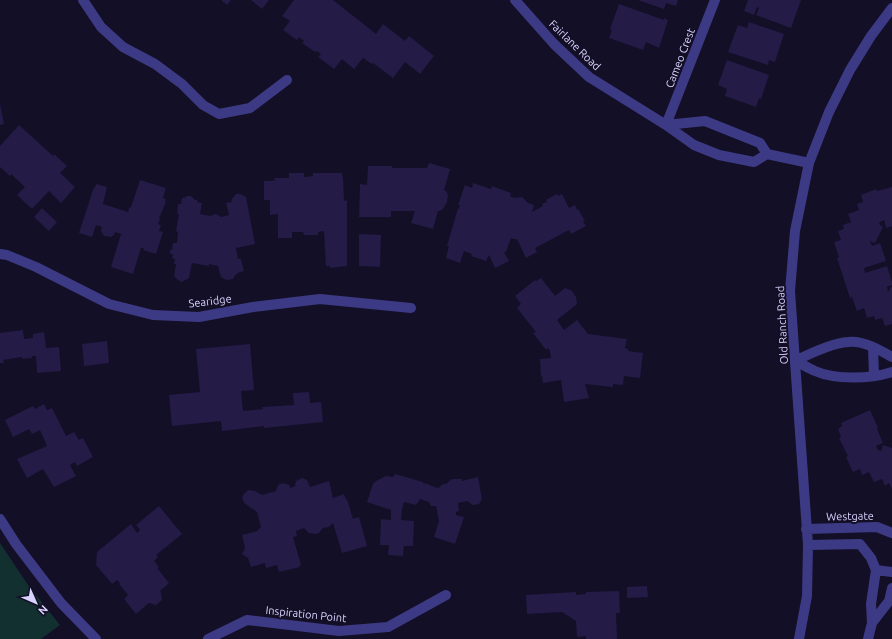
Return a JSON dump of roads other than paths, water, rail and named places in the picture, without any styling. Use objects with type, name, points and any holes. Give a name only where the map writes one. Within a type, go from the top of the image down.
[{"type":"street","points":[[83,0],[101,27],[123,47],[155,64],[182,84],[203,105],[219,114],[250,108],[287,80]]},
{"type":"street","name":"Fairlane Road","points":[[515,0],[554,44],[589,77],[666,125],[694,145],[719,155],[754,162],[767,154]]},
{"type":"street","name":"Cameo Crest","points":[[666,125],[715,0]]},
{"type":"street","name":"Old Ranch Road","points":[[799,639],[807,596],[808,545],[791,284],[795,231],[809,163],[829,112],[850,70],[871,36],[892,8]]},
{"type":"street","points":[[666,125],[705,121],[760,143],[767,154],[809,163]]},
{"type":"street","name":"Searidge","points":[[0,254],[7,255],[36,267],[108,304],[153,315],[198,317],[253,307],[320,299],[410,308]]},
{"type":"street","points":[[795,360],[848,342],[854,342],[873,348],[892,357]]},
{"type":"street","points":[[873,348],[874,375]]},
{"type":"street","points":[[795,360],[815,372],[847,378],[892,372]]},
{"type":"street","points":[[0,518],[16,544],[61,603],[96,639]]},
{"type":"street","name":"Westgate","points":[[806,529],[877,527],[892,533]]},
{"type":"street","points":[[808,545],[860,544],[871,558],[876,570],[871,604],[872,623],[868,639]]},
{"type":"street","points":[[876,570],[892,572]]},
{"type":"street","points":[[872,623],[889,600],[892,588]]},
{"type":"street","name":"Inspiration Point","points":[[208,639],[247,620],[339,631],[388,627],[446,595]]}]
